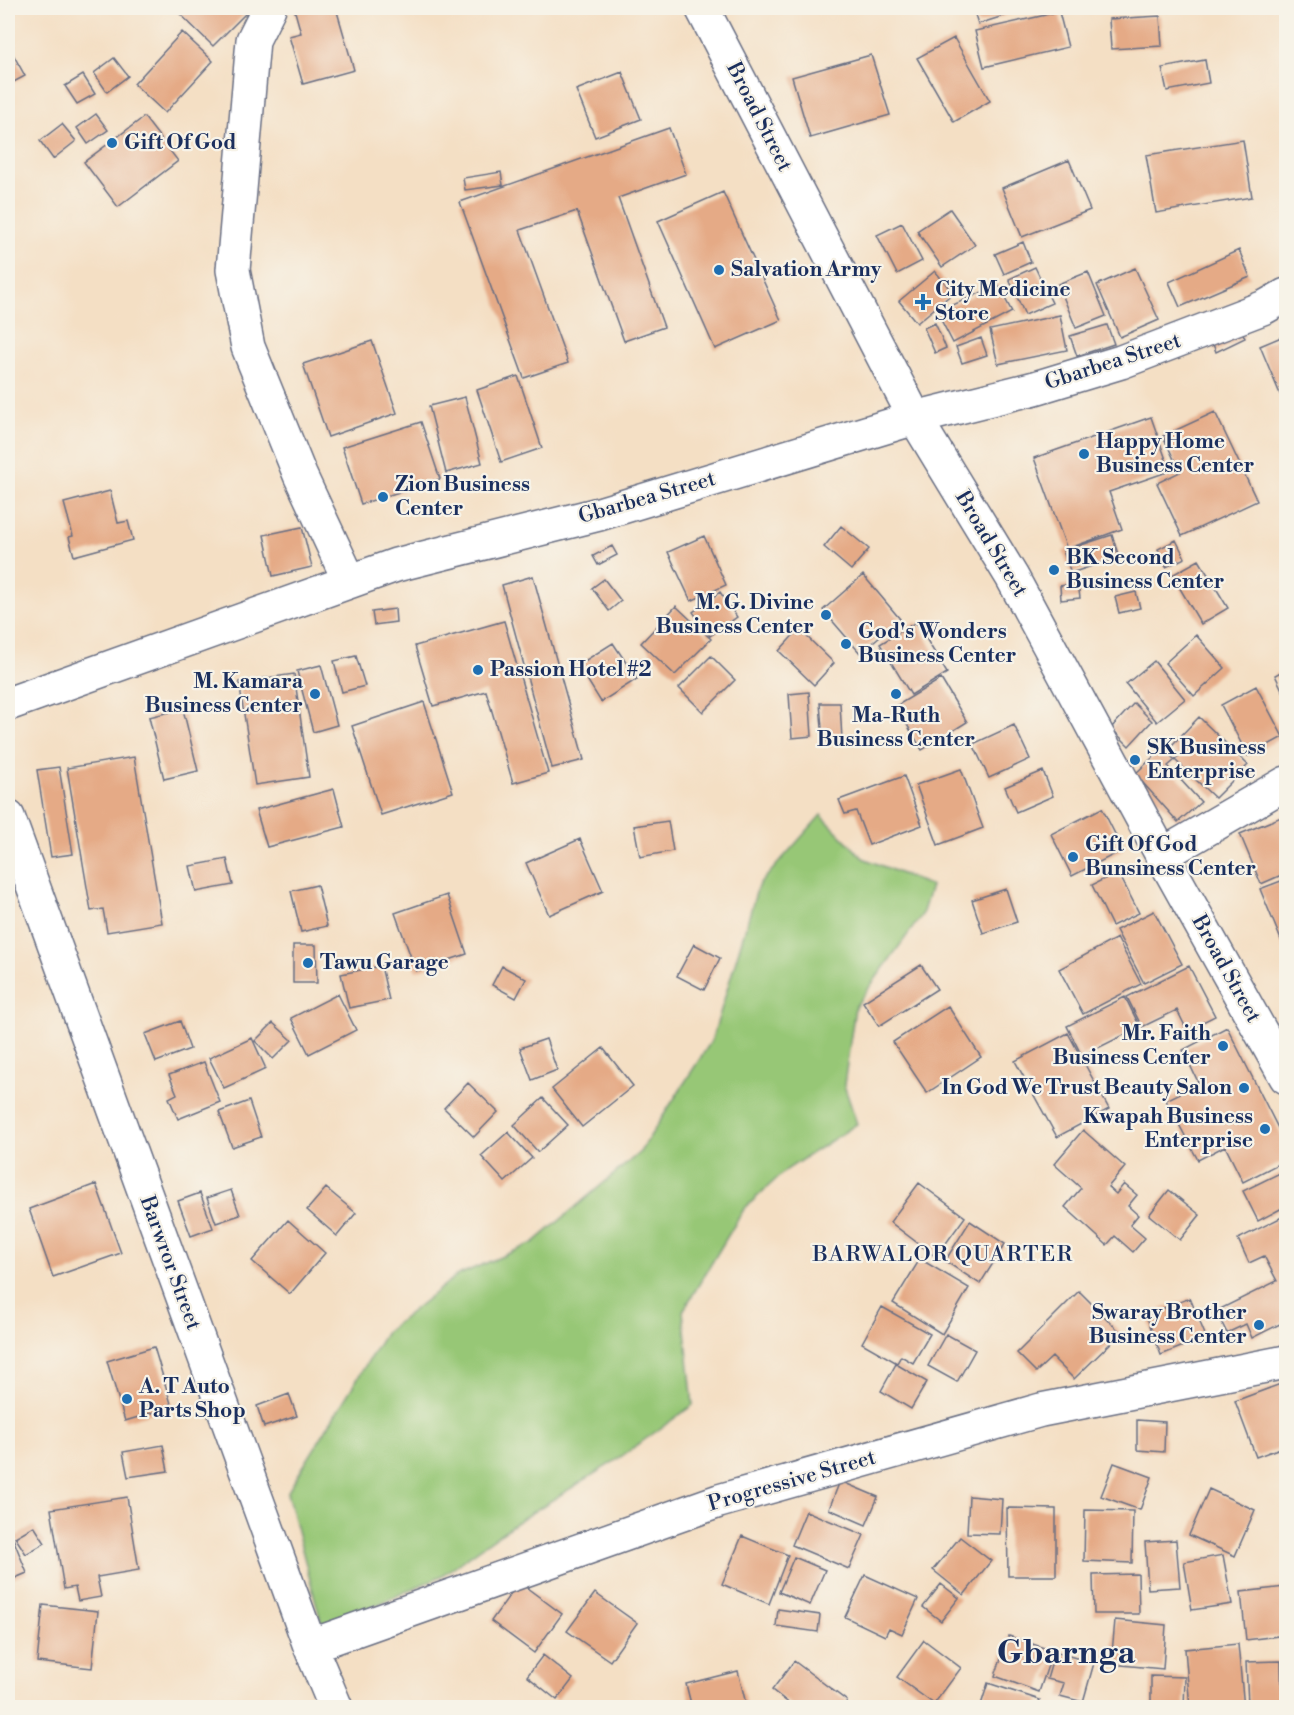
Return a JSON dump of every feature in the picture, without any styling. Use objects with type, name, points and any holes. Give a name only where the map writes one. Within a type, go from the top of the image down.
[{"type":"street","points":[[269,8],[253,40],[233,270],[249,348],[300,475],[349,580]]},
{"type":"street","name":"Broad Street","points":[[702,8],[915,418],[1012,577],[1162,855],[1287,1077]]},
{"type":"street","name":"Gbarbea Street","points":[[8,704],[349,580],[396,565],[599,514],[915,418],[1121,363],[1265,308],[1287,295]]},
{"type":"street","points":[[1162,855],[1287,783]]},
{"type":"street","name":"Barwror Street","points":[[8,818],[310,1646],[336,1707]]},
{"type":"street","name":"Progressive Street","points":[[310,1646],[719,1501],[1041,1410],[1287,1362]]},
{"type":"green space","points":[[821,815],[863,858],[931,886],[922,915],[855,1007],[844,1085],[857,1124],[786,1170],[744,1209],[683,1311],[693,1405],[615,1461],[520,1520],[441,1576],[323,1629],[287,1493],[386,1332],[456,1276],[533,1243],[640,1152],[712,1040],[758,886]]},
{"type":"building","points":[[174,8],[251,8],[213,46]]},
{"type":"building","points":[[294,8],[336,8],[354,70],[303,84],[289,36],[301,33]]},
{"type":"building","points":[[973,8],[1029,8],[978,24]]},
{"type":"building","points":[[1059,12],[1068,47],[984,67],[975,31]]},
{"type":"building","points":[[1160,16],[1162,46],[1111,49],[1109,19]]},
{"type":"building","points":[[182,32],[213,61],[165,113],[134,84]]},
{"type":"building","points":[[954,38],[990,101],[954,122],[917,58]]},
{"type":"building","points":[[8,45],[25,76],[8,85]]},
{"type":"building","points":[[871,55],[890,115],[810,138],[792,77]]},
{"type":"building","points":[[114,58],[128,76],[107,92],[94,73]]},
{"type":"building","points":[[1205,60],[1209,83],[1167,91],[1162,68]]},
{"type":"building","points":[[622,72],[641,119],[595,137],[576,90]]},
{"type":"building","points":[[83,75],[95,94],[77,104],[65,86]]},
{"type":"building","points":[[96,114],[108,130],[88,144],[77,128]]},
{"type":"building","points":[[144,117],[178,161],[118,207],[84,162]]},
{"type":"building","points":[[62,124],[76,141],[53,159],[40,141]]},
{"type":"building","points":[[669,128],[686,174],[618,198],[664,327],[624,341],[577,211],[520,230],[568,363],[524,378],[460,202]]},
{"type":"building","points":[[1243,140],[1252,197],[1156,213],[1146,155]]},
{"type":"building","points":[[1069,160],[1090,210],[1022,237],[1002,188]]},
{"type":"building","points":[[501,172],[503,185],[465,190],[463,178]]},
{"type":"building","name":"Salvation Army","points":[[723,192],[781,320],[715,349],[658,221]]},
{"type":"building","points":[[950,209],[975,245],[942,267],[917,231]]},
{"type":"building","points":[[902,223],[922,261],[897,274],[877,235]]},
{"type":"building","points":[[1023,242],[1031,262],[1004,274],[995,254]]},
{"type":"building","points":[[1239,250],[1250,277],[1180,307],[1169,282]]},
{"type":"building","points":[[1035,267],[1052,303],[1025,315],[1009,279]]},
{"type":"building","points":[[1135,268],[1159,320],[1120,337],[1097,285]]},
{"type":"building","points":[[935,271],[953,293],[917,323],[899,301]]},
{"type":"building","points":[[1088,272],[1106,316],[1076,328],[1058,284]]},
{"type":"building","points":[[998,285],[1012,312],[953,343],[937,312]]},
{"type":"building","points":[[1060,315],[1067,350],[998,364],[990,330]]},
{"type":"building","points":[[935,323],[946,348],[935,353],[924,328]]},
{"type":"building","points":[[1107,325],[1114,344],[1077,356],[1070,336]]},
{"type":"building","points":[[1239,325],[1245,338],[1216,352],[1211,339]]},
{"type":"building","points":[[1286,335],[1286,392],[1280,394],[1260,346]]},
{"type":"building","points":[[981,338],[987,355],[962,363],[956,347]]},
{"type":"building","points":[[372,341],[397,413],[328,437],[303,364]]},
{"type":"building","points":[[518,376],[542,448],[501,462],[477,390]]},
{"type":"building","points":[[465,397],[482,463],[446,473],[429,406]]},
{"type":"building","points":[[1215,412],[1257,501],[1182,536],[1157,483],[1180,472],[1163,436]]},
{"type":"building","points":[[1151,417],[1170,471],[1109,492],[1122,529],[1067,549],[1034,458]]},
{"type":"building","points":[[421,422],[440,479],[361,504],[342,447]]},
{"type":"building","points":[[110,491],[118,523],[128,521],[133,540],[74,556],[69,537],[73,536],[64,503]]},
{"type":"building","points":[[841,526],[869,549],[851,570],[824,547]]},
{"type":"building","points":[[302,527],[312,567],[273,576],[264,535]]},
{"type":"building","points":[[1112,535],[1119,557],[1071,573],[1063,551]]},
{"type":"building","points":[[704,536],[726,585],[691,601],[668,552]]},
{"type":"building","points":[[1176,540],[1185,558],[1166,567],[1158,549]]},
{"type":"building","points":[[612,546],[617,555],[598,565],[593,556]]},
{"type":"building","points":[[1199,560],[1228,608],[1201,624],[1172,575]]},
{"type":"building","points":[[863,575],[900,619],[860,653],[823,610]]},
{"type":"building","points":[[533,576],[584,760],[552,768],[502,585]]},
{"type":"building","points":[[604,579],[621,601],[609,611],[592,588]]},
{"type":"building","points":[[1078,583],[1080,598],[1061,600],[1060,586]]},
{"type":"building","points":[[720,592],[737,617],[710,636],[693,612]]},
{"type":"building","points":[[1136,592],[1140,608],[1119,613],[1115,597]]},
{"type":"building","points":[[676,606],[711,639],[675,675],[641,643]]},
{"type":"building","points":[[395,609],[396,622],[374,625],[372,612]]},
{"type":"building","points":[[504,621],[548,773],[513,783],[486,691],[433,706],[415,646]]},
{"type":"building","points":[[916,622],[947,673],[911,695],[880,644]]},
{"type":"building","points":[[799,629],[834,663],[814,685],[779,651]]},
{"type":"building","points":[[1196,635],[1225,668],[1194,696],[1165,663]]},
{"type":"building","points":[[613,643],[637,679],[601,702],[578,665]]},
{"type":"building","points":[[356,656],[365,686],[342,692],[334,661]]},
{"type":"building","points":[[711,656],[735,680],[703,712],[679,688]]},
{"type":"building","points":[[1154,661],[1185,699],[1157,722],[1126,684]]},
{"type":"building","points":[[321,665],[337,725],[313,732],[297,671]]},
{"type":"building","points":[[1286,669],[1286,698],[1275,675]]},
{"type":"building","points":[[294,674],[309,777],[255,785],[239,682]]},
{"type":"building","points":[[941,679],[967,722],[922,750],[896,706]]},
{"type":"building","points":[[1256,686],[1283,737],[1248,756],[1221,705]]},
{"type":"building","points":[[809,692],[812,736],[792,738],[789,694]]},
{"type":"building","points":[[424,702],[453,792],[381,815],[352,726]]},
{"type":"building","points":[[820,703],[840,703],[842,740],[823,741]]},
{"type":"building","points":[[1134,703],[1152,721],[1129,746],[1111,728]]},
{"type":"building","points":[[183,709],[198,771],[164,779],[149,717]]},
{"type":"building","points":[[1199,717],[1248,765],[1215,798],[1175,760],[1179,756],[1170,747]]},
{"type":"building","points":[[1014,725],[1030,759],[989,778],[973,744]]},
{"type":"building","points":[[1163,748],[1175,760],[1168,766],[1201,802],[1178,822],[1135,774]]},
{"type":"building","points":[[134,757],[162,923],[107,932],[103,909],[91,911],[67,768]]},
{"type":"building","points":[[59,767],[73,854],[51,857],[37,770]]},
{"type":"building","points":[[961,769],[983,828],[938,845],[916,785]]},
{"type":"building","points":[[1043,771],[1053,796],[1016,812],[1005,787]]},
{"type":"building","points":[[904,776],[922,825],[869,845],[856,811],[845,814],[839,800]]},
{"type":"building","points":[[334,789],[344,827],[267,847],[256,810]]},
{"type":"building","points":[[1102,808],[1123,850],[1072,876],[1051,834]]},
{"type":"building","points":[[1286,815],[1286,873],[1261,884],[1240,834]]},
{"type":"building","points":[[668,821],[673,851],[640,857],[634,826]]},
{"type":"building","points":[[580,839],[603,891],[549,915],[526,863]]},
{"type":"building","points":[[227,859],[233,885],[196,892],[190,866]]},
{"type":"building","points":[[1118,872],[1139,913],[1112,926],[1092,885]]},
{"type":"building","points":[[1286,879],[1286,952],[1260,889]]},
{"type":"building","points":[[317,885],[327,926],[301,932],[291,891]]},
{"type":"building","points":[[1006,889],[1017,922],[983,933],[972,900]]},
{"type":"building","points":[[447,895],[467,954],[416,971],[395,913]]},
{"type":"building","points":[[1154,911],[1182,964],[1144,983],[1116,930]]},
{"type":"building","points":[[1117,938],[1141,984],[1083,1014],[1059,969]]},
{"type":"building","points":[[694,944],[720,958],[704,990],[677,976]]},
{"type":"building","points":[[293,945],[316,945],[317,983],[293,983]]},
{"type":"building","points":[[8,955],[10,955],[12,973],[8,973]]},
{"type":"building","points":[[921,965],[937,989],[879,1026],[863,1002]]},
{"type":"building","points":[[381,966],[389,1000],[349,1008],[341,974]]},
{"type":"building","points":[[502,966],[526,979],[516,998],[492,985]]},
{"type":"building","points":[[1189,966],[1215,1016],[1187,1030],[1177,1010],[1142,1027],[1127,997]]},
{"type":"building","points":[[338,994],[356,1030],[309,1054],[291,1018]]},
{"type":"building","points":[[1125,997],[1140,1027],[1082,1056],[1067,1026]]},
{"type":"building","points":[[948,1006],[981,1057],[927,1093],[893,1042]]},
{"type":"building","points":[[180,1021],[190,1049],[156,1062],[145,1034]]},
{"type":"building","points":[[273,1023],[292,1040],[273,1059],[255,1041]]},
{"type":"building","points":[[1227,1027],[1286,1144],[1286,1160],[1243,1182],[1225,1146],[1198,1160],[1166,1100],[1199,1084],[1183,1050]]},
{"type":"building","points":[[1068,1033],[1109,1109],[1057,1137],[1015,1061]]},
{"type":"building","points":[[252,1038],[266,1069],[224,1088],[209,1058]]},
{"type":"building","points":[[546,1039],[557,1070],[532,1080],[520,1048]]},
{"type":"building","points":[[603,1048],[633,1086],[582,1127],[552,1089]]},
{"type":"building","points":[[204,1062],[220,1102],[178,1119],[169,1098],[177,1094],[169,1075]]},
{"type":"building","points":[[468,1083],[498,1112],[474,1137],[444,1108]]},
{"type":"building","points":[[543,1098],[568,1125],[538,1152],[514,1125]]},
{"type":"building","points":[[249,1101],[261,1137],[232,1147],[219,1112]]},
{"type":"building","points":[[1083,1130],[1125,1167],[1108,1187],[1116,1194],[1124,1184],[1137,1195],[1128,1206],[1138,1215],[1130,1225],[1145,1238],[1133,1252],[1115,1236],[1107,1245],[1065,1207],[1081,1188],[1054,1164]]},
{"type":"building","points":[[508,1132],[532,1158],[505,1182],[481,1156]]},
{"type":"building","points":[[1286,1170],[1286,1206],[1258,1221],[1243,1191]]},
{"type":"building","points":[[919,1183],[965,1217],[936,1257],[890,1222]]},
{"type":"building","points":[[96,1184],[121,1253],[53,1277],[29,1209]]},
{"type":"building","points":[[326,1188],[356,1213],[337,1236],[307,1210]]},
{"type":"building","points":[[231,1190],[240,1215],[216,1223],[207,1198]]},
{"type":"building","points":[[1169,1190],[1200,1215],[1180,1240],[1149,1215]]},
{"type":"building","points":[[200,1193],[213,1228],[191,1236],[178,1201]]},
{"type":"building","points":[[1286,1215],[1286,1321],[1252,1338],[1246,1324],[1227,1333],[1216,1311],[1277,1281],[1264,1256],[1249,1263],[1238,1239]]},
{"type":"building","points":[[288,1220],[325,1253],[290,1294],[252,1261]]},
{"type":"building","points":[[970,1221],[1005,1244],[980,1284],[945,1261]]},
{"type":"building","points":[[920,1259],[969,1288],[942,1334],[893,1303]]},
{"type":"building","points":[[1079,1291],[1121,1333],[1074,1379],[1052,1357],[1036,1372],[1017,1353]]},
{"type":"building","points":[[1190,1298],[1206,1337],[1161,1355],[1146,1315]]},
{"type":"building","points":[[882,1307],[930,1334],[913,1363],[901,1356],[897,1363],[862,1343]]},
{"type":"building","points":[[946,1334],[975,1350],[957,1382],[928,1366]]},
{"type":"building","points":[[154,1347],[172,1407],[125,1421],[107,1361]]},
{"type":"building","points":[[896,1364],[927,1382],[911,1409],[881,1391]]},
{"type":"building","points":[[1286,1382],[1286,1446],[1256,1457],[1235,1401]]},
{"type":"building","points":[[289,1394],[297,1416],[264,1427],[257,1406]]},
{"type":"building","points":[[1137,1420],[1165,1422],[1164,1452],[1137,1450]]},
{"type":"building","points":[[163,1445],[168,1471],[128,1477],[123,1452]]},
{"type":"building","points":[[1114,1463],[1152,1477],[1140,1510],[1101,1496]]},
{"type":"building","points":[[840,1481],[878,1497],[866,1525],[829,1509]]},
{"type":"building","points":[[1209,1489],[1255,1510],[1235,1556],[1189,1535]]},
{"type":"building","points":[[969,1496],[1002,1499],[1000,1534],[967,1533]]},
{"type":"building","points":[[127,1497],[139,1570],[97,1577],[101,1597],[78,1601],[75,1587],[64,1589],[51,1509]]},
{"type":"building","points":[[1007,1508],[1056,1509],[1056,1576],[1008,1576]]},
{"type":"building","points":[[1085,1510],[1133,1511],[1132,1563],[1084,1561]]},
{"type":"building","points":[[806,1511],[864,1535],[849,1569],[792,1545]]},
{"type":"building","points":[[8,1526],[27,1573],[8,1581]]},
{"type":"building","points":[[34,1526],[45,1543],[26,1554],[15,1537]]},
{"type":"building","points":[[742,1536],[788,1555],[769,1604],[722,1584]]},
{"type":"building","points":[[960,1537],[991,1561],[964,1595],[933,1570]]},
{"type":"building","points":[[1176,1540],[1180,1587],[1148,1589],[1145,1542]]},
{"type":"building","points":[[1223,1555],[1232,1604],[1192,1610],[1184,1562]]},
{"type":"building","points":[[794,1557],[825,1570],[810,1605],[779,1592]]},
{"type":"building","points":[[1138,1574],[1139,1614],[1094,1614],[1093,1575]]},
{"type":"building","points":[[865,1575],[918,1599],[902,1634],[889,1628],[885,1636],[845,1617]]},
{"type":"building","points":[[519,1582],[562,1614],[534,1653],[491,1621]]},
{"type":"building","points":[[941,1584],[959,1598],[941,1621],[923,1607]]},
{"type":"building","points":[[1285,1587],[1286,1635],[1246,1640],[1241,1592]]},
{"type":"building","points":[[595,1593],[637,1623],[610,1661],[567,1631]]},
{"type":"building","points":[[43,1605],[98,1611],[92,1668],[37,1662]]},
{"type":"building","points":[[778,1609],[820,1615],[818,1632],[776,1626]]},
{"type":"building","points":[[1115,1620],[1166,1625],[1163,1669],[1111,1664]]},
{"type":"building","points":[[1009,1636],[1053,1651],[1039,1692],[995,1676]]},
{"type":"building","points":[[924,1640],[961,1668],[934,1704],[897,1677]]},
{"type":"building","points":[[1238,1644],[1244,1708],[1190,1708],[1185,1649]]},
{"type":"building","points":[[1055,1652],[1094,1663],[1083,1702],[1060,1696],[1064,1683],[1047,1679]]},
{"type":"building","points":[[543,1655],[573,1679],[557,1700],[527,1676]]},
{"type":"building","points":[[794,1661],[847,1701],[842,1708],[795,1708],[772,1690]]},
{"type":"building","points":[[1281,1661],[1282,1704],[1248,1705],[1246,1662]]},
{"type":"building","points":[[738,1671],[747,1708],[692,1708],[686,1684]]},
{"type":"building","points":[[1151,1676],[1185,1677],[1184,1708],[1151,1708]]},
{"type":"building","points":[[988,1683],[1040,1700],[1037,1708],[980,1708]]},
{"type":"place","name":"Gift Of God","points":[[112,143]]},
{"type":"place","name":"Salvation Army","points":[[719,270]]},
{"type":"place","name":"City Medicine Store","points":[[923,302]]},
{"type":"place","name":"Happy Home Business Center","points":[[1084,454]]},
{"type":"place","name":"Zion Business Center","points":[[383,497]]},
{"type":"place","name":"BK Second Business Center","points":[[1054,570]]},
{"type":"place","name":"M. G. Divine Business Center","points":[[826,615]]},
{"type":"place","name":"God's Wonders Business Center","points":[[846,644]]},
{"type":"place","name":"Passion Hotel #2","points":[[478,670]]},
{"type":"place","name":"M. Kamara Business Center","points":[[315,694]]},
{"type":"place","name":"Ma-Ruth Business Center","points":[[896,694]]},
{"type":"place","name":"SK Business Enterprise","points":[[1135,760]]},
{"type":"place","name":"Gift Of God Bunsiness Center","points":[[1073,857]]},
{"type":"place","name":"Tawu Garage","points":[[308,963]]},
{"type":"place","name":"Mr. Faith Business Center","points":[[1223,1046]]},
{"type":"place","name":"In God We Trust Beauty Salon","points":[[1244,1088]]},
{"type":"place","name":"Kwapah Business Enterprise","points":[[1265,1129]]},
{"type":"place","name":"Swaray Brother Business Center","points":[[1259,1325]]},
{"type":"place","name":"A. T Auto Parts Shop","points":[[127,1399]]},
{"type":"district","name":"BARWALOR QUARTER","points":[[943,1254]]},
{"type":"district","name":"Gbarnga","points":[[1066,1653]]}]
